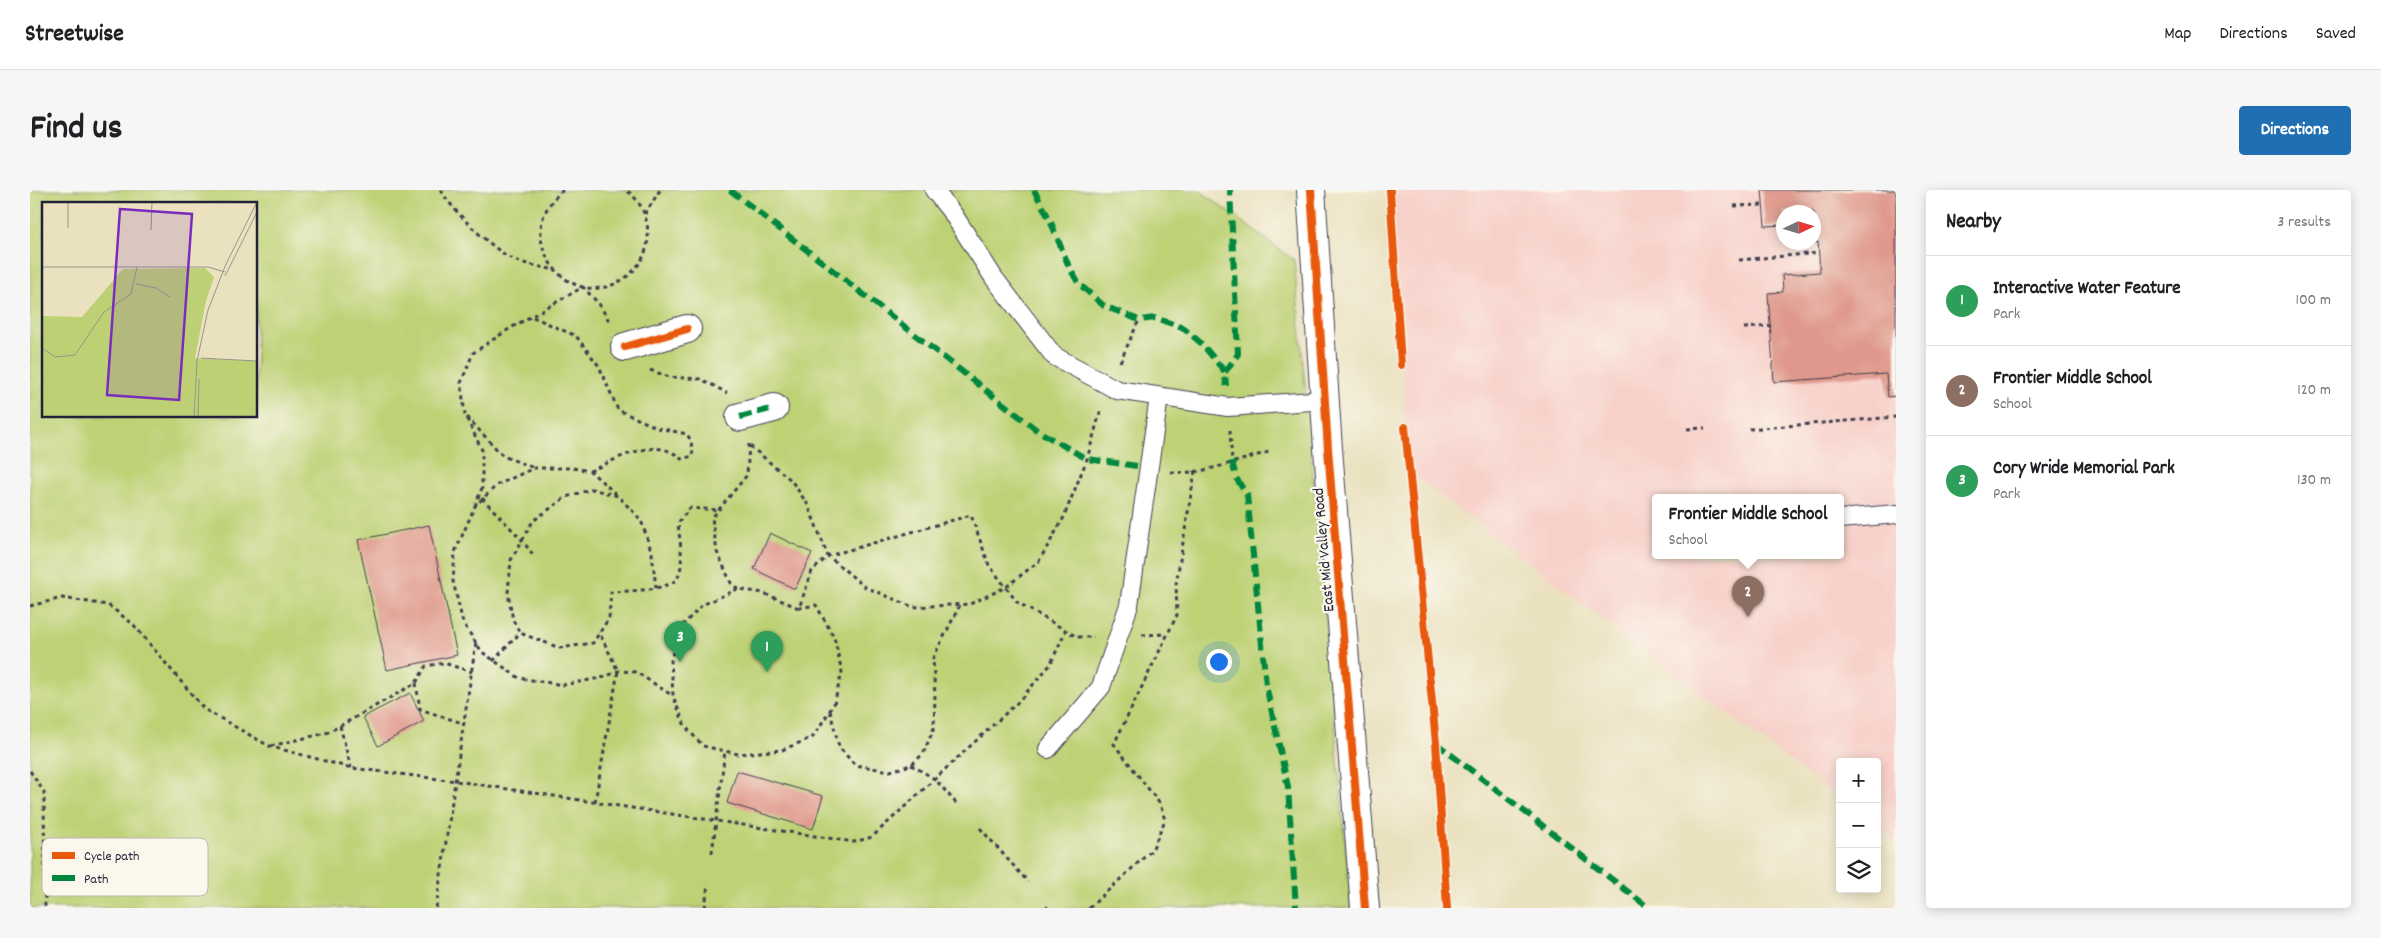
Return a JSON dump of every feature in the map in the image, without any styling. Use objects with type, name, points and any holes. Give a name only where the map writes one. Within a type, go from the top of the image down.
[{"type":"street","name":"East Mid Valley Road","points":[[1311,190],[1325,400],[1365,908]]},
{"type":"street","points":[[625,347],[687,329]]},
{"type":"street","points":[[740,417],[774,408]]},
{"type":"lane","points":[[934,190],[953,214],[994,278],[1054,356],[1117,390],[1228,408],[1325,400]]},
{"type":"lane","points":[[1048,748],[1101,687],[1129,605],[1159,397]]},
{"type":"lane","points":[[1844,519],[1896,514]]},
{"type":"path","points":[[441,190],[446,200],[489,243],[515,261],[555,270]]},
{"type":"path","points":[[563,190],[551,202],[543,219],[541,237],[545,255],[555,270],[568,281],[583,287],[602,287],[618,282],[632,273],[643,259],[648,242],[648,225],[645,214],[626,190]]},
{"type":"path","points":[[645,214],[660,190]]},
{"type":"path","points":[[1734,206],[1764,205]]},
{"type":"path","points":[[1739,260],[1818,253]]},
{"type":"path","points":[[583,287],[509,329],[473,353],[461,383],[465,415],[482,450],[482,488],[455,552],[452,581],[463,623],[482,652],[519,678],[563,685],[605,677],[618,671],[636,672],[674,696]]},
{"type":"path","points":[[583,287],[599,304],[625,347],[643,367],[669,377],[701,379],[726,392],[745,424],[749,446],[747,475],[712,518],[717,552],[731,583],[738,589],[763,593],[799,608],[816,605],[834,637],[842,672],[834,704],[813,738],[782,750],[738,754],[703,746],[685,726],[674,696],[671,660],[679,629],[702,605],[738,589]]},
{"type":"path","points":[[532,317],[576,336],[599,366],[618,410],[658,428],[687,434],[691,441],[693,456],[681,458],[673,451],[661,449],[639,450],[590,471]]},
{"type":"path","points":[[1120,362],[1139,320]]},
{"type":"path","points":[[1744,328],[1770,326]]},
{"type":"path","points":[[749,446],[791,480],[808,505],[828,556],[865,587],[913,607],[970,604],[1006,587],[1039,561],[1062,519],[1087,459],[1101,409]]},
{"type":"path","points":[[465,415],[503,456],[534,468],[573,468],[590,471],[618,496],[641,520],[652,553],[656,588]]},
{"type":"path","points":[[1749,428],[1896,416]]},
{"type":"path","points":[[1230,426],[1232,461]]},
{"type":"path","points":[[1687,429],[1705,428]]},
{"type":"path","points":[[1166,471],[1182,473],[1195,471],[1269,452]]},
{"type":"path","points":[[474,506],[496,485],[534,468]]},
{"type":"path","points":[[1089,908],[1152,850],[1165,820],[1160,804],[1114,744],[1166,634],[1177,615],[1176,584],[1195,471]]},
{"type":"path","points":[[618,496],[592,488],[566,497],[532,521],[511,560],[508,593],[513,620],[520,633],[560,648],[593,643],[609,618],[611,592],[656,588],[674,582],[678,577],[680,565],[678,523],[690,508],[719,510]]},
{"type":"path","points":[[482,498],[522,540],[534,556]]},
{"type":"path","points":[[799,608],[812,571],[828,556],[971,516],[989,565],[1017,602],[1077,637],[1097,637]]},
{"type":"path","points":[[30,606],[62,598],[108,605],[133,624],[204,709],[269,746],[351,768],[456,781],[854,842],[872,837],[1025,694],[1050,665],[1066,630]]},
{"type":"path","points":[[830,711],[839,747],[855,765],[890,771],[911,765],[923,754],[934,728],[934,658],[960,605]]},
{"type":"path","points":[[595,802],[618,671],[599,632]]},
{"type":"path","points":[[493,661],[520,633]]},
{"type":"path","points":[[1139,635],[1166,634]]},
{"type":"path","points":[[436,908],[476,642]]},
{"type":"path","points":[[269,746],[326,733],[340,726],[416,683],[426,666],[444,663],[472,672]]},
{"type":"path","points":[[416,683],[420,709],[465,724]]},
{"type":"path","points":[[340,726],[351,768]]},
{"type":"path","points":[[712,852],[725,751]]},
{"type":"path","points":[[911,765],[935,779],[956,802]]},
{"type":"path","points":[[30,770],[44,792],[44,838]]},
{"type":"path","points":[[980,828],[1028,882]]},
{"type":"path","points":[[705,908],[708,884]]},
{"type":"shaded area","points":[[1390,190],[1896,190],[1896,842],[1881,830],[1881,758],[1836,758],[1836,796],[1409,472]]},
{"type":"green space","points":[[30,190],[1199,190],[1294,260],[1351,908],[30,908]]},
{"type":"building","points":[[1762,190],[1896,190],[1896,396],[1888,397],[1886,374],[1774,382],[1768,293],[1783,292],[1782,275],[1820,272],[1819,250],[1821,250],[1821,205],[1776,205],[1776,225],[1765,226]]},
{"type":"building","points":[[429,525],[457,655],[387,670],[358,540]]},
{"type":"building","points":[[770,533],[812,553],[795,589],[754,569]]},
{"type":"building","points":[[410,693],[424,721],[378,746],[363,717]]},
{"type":"building","points":[[737,771],[823,796],[813,829],[727,803]]},
{"type":"marked path","points":[[730,190],[1038,431],[1087,459],[1137,466]]},
{"type":"marked path","points":[[1034,190],[1050,220],[1069,267],[1079,284],[1104,306],[1139,320],[1155,318],[1182,327],[1202,344],[1225,372],[1226,386]]},
{"type":"marked path","points":[[1225,372],[1238,354],[1230,190]]},
{"type":"marked path","points":[[740,417],[774,408]]},
{"type":"marked path","points":[[1232,461],[1236,478],[1247,495],[1266,685],[1288,787],[1296,908]]},
{"type":"marked path","points":[[1436,743],[1649,908]]},
{"type":"cycle path","points":[[1311,190],[1328,449],[1365,908]]},
{"type":"cycle path","points":[[1390,190],[1401,365]]},
{"type":"cycle path","points":[[625,347],[687,329]]},
{"type":"cycle path","points":[[1405,427],[1436,743],[1447,908]]},
{"type":"place","name":"Frontier Middle School","points":[[1748,617]]},
{"type":"place","name":"Cory Wride Memorial Park","points":[[680,662]]},
{"type":"place","name":"Interactive Water Feature","points":[[767,672]]}]
